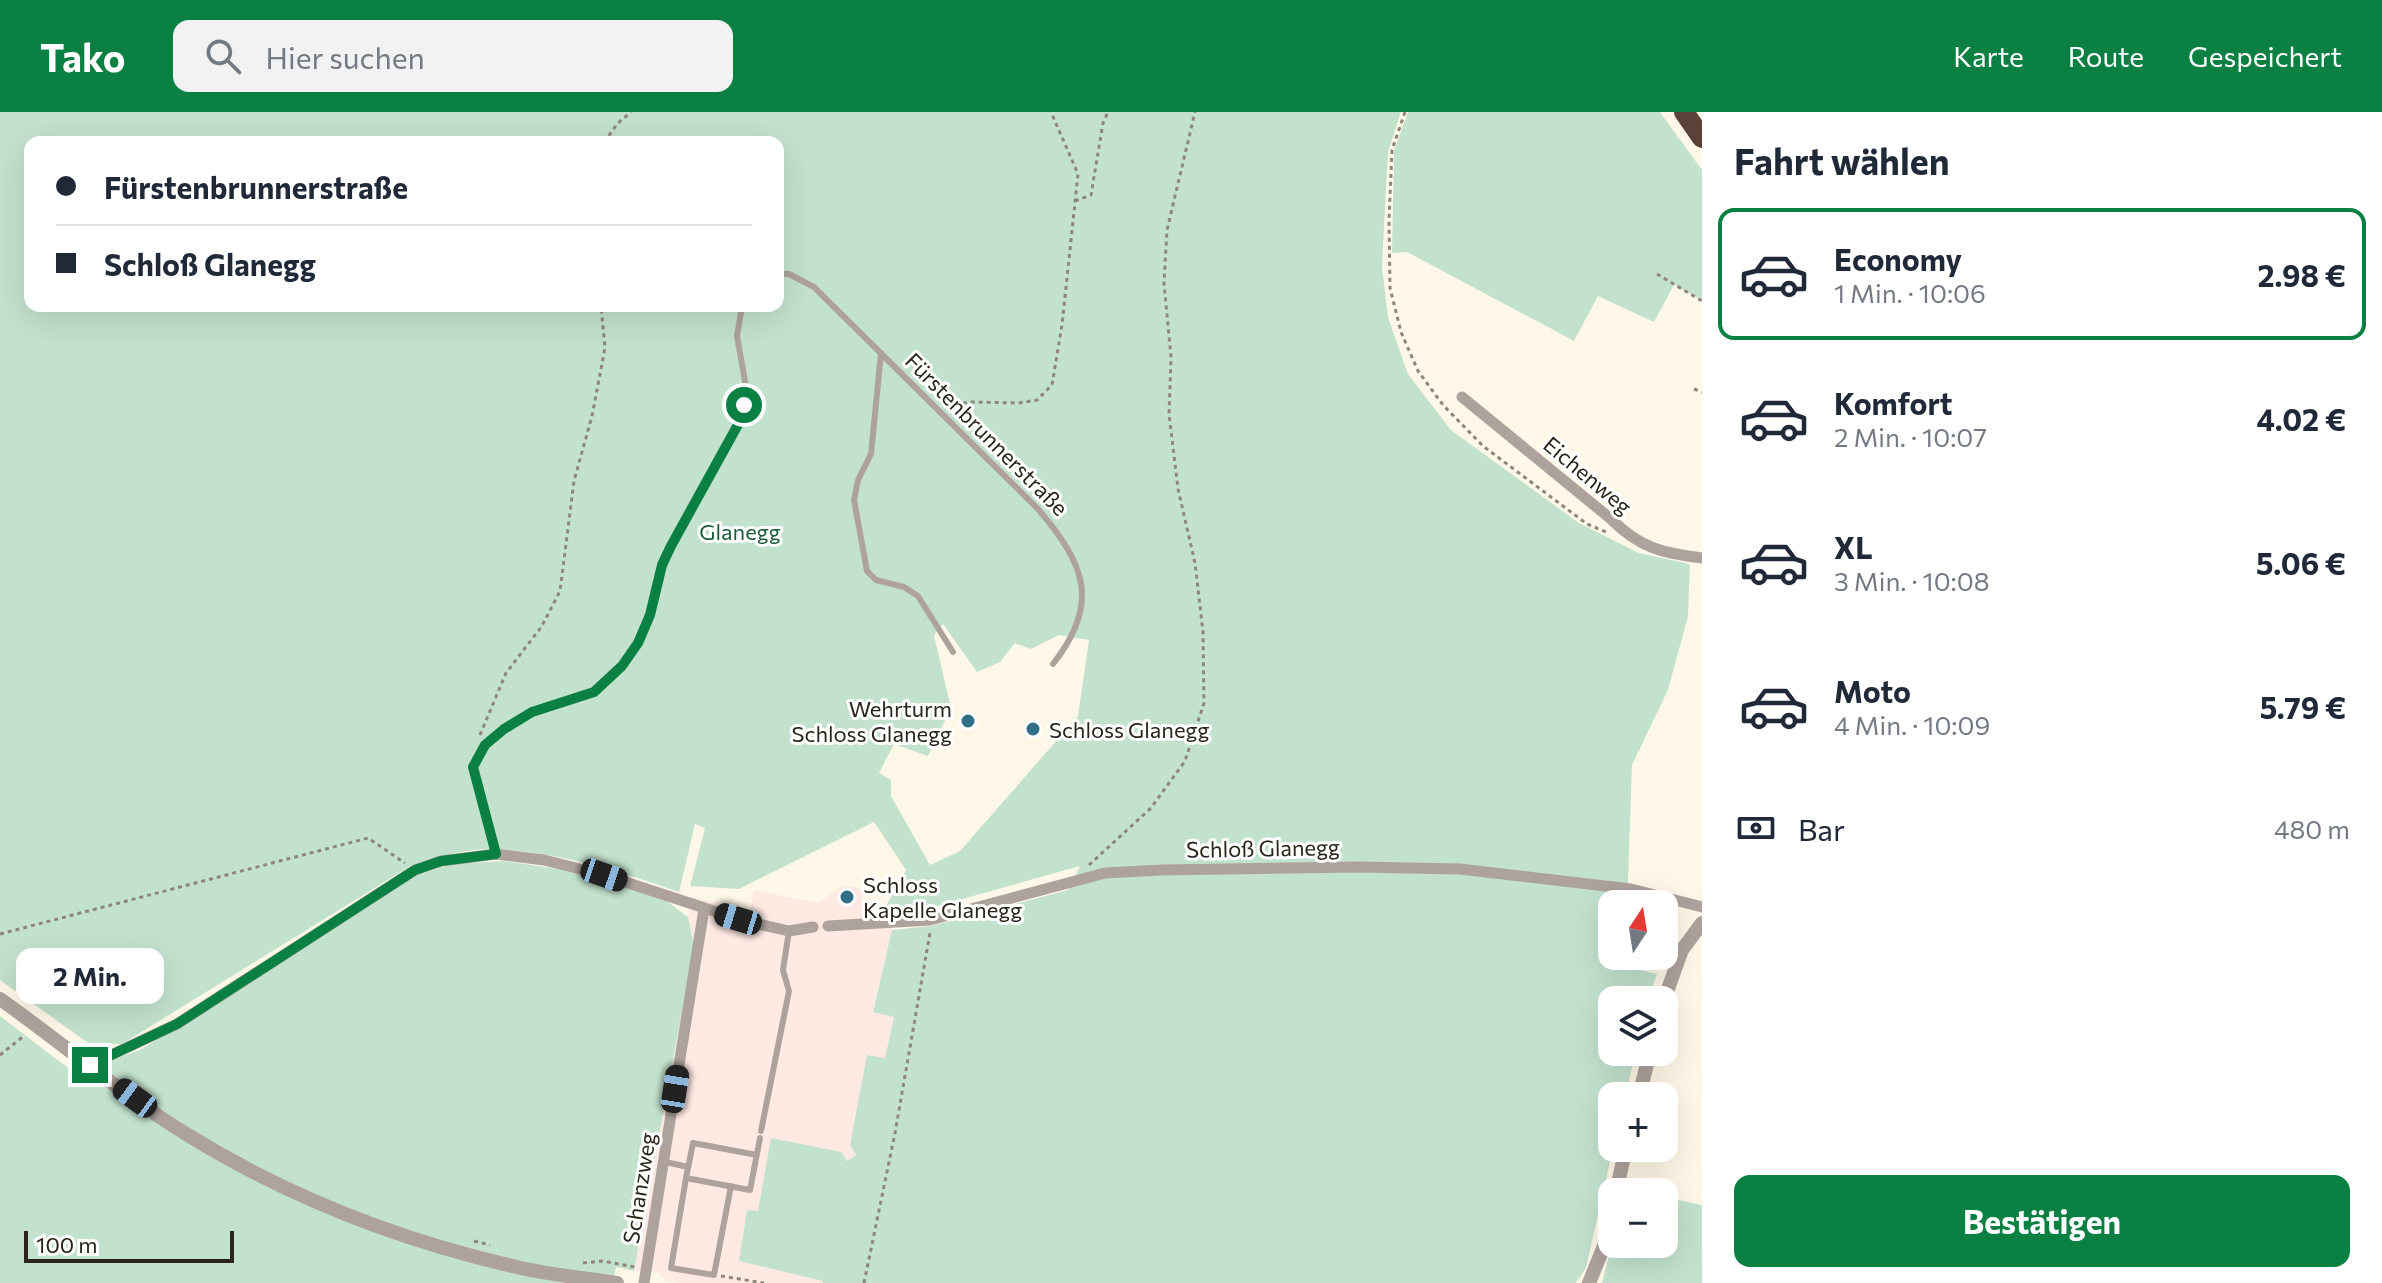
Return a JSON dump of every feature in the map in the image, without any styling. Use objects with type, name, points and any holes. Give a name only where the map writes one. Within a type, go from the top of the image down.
[{"type":"highway","points":[[1684,112],[1702,138]]},
{"type":"street","name":"Eichenweg","points":[[1462,397],[1629,536],[1668,554],[1702,558]]},
{"type":"street","points":[[90,1065],[177,1024],[415,870],[441,861],[496,854],[544,860],[604,875],[738,919]]},
{"type":"street","name":"Schloß Glanegg","points":[[828,926],[930,920],[1105,873],[1161,870],[1460,869],[1631,889],[1702,907]]},
{"type":"street","name":"Schanzweg","points":[[644,1283],[704,909]]},
{"type":"street","points":[[754,923],[789,931],[813,927]]},
{"type":"street","points":[[1669,986],[1682,950],[1702,923]]},
{"type":"street","points":[[0,999],[180,1130],[241,1166],[335,1210],[436,1247],[523,1268],[617,1283]]},
{"type":"street","points":[[1589,1283],[1599,1258]]},
{"type":"lane","name":"Fürstenbrunnerstraße","points":[[784,274],[814,287],[1038,509],[1063,538],[1077,568],[1083,598],[1077,630],[1053,664]]},
{"type":"lane","points":[[496,854],[473,767],[485,745],[513,723],[532,712],[594,692],[622,666],[638,643],[650,615],[662,565],[680,526],[740,421],[746,387],[737,336],[741,312]]},
{"type":"lane","points":[[881,353],[871,454],[858,480],[854,500],[867,571],[876,580],[904,587],[918,596],[953,652]]},
{"type":"lane","points":[[686,1178],[750,1190],[789,991],[783,970],[789,931]]},
{"type":"lane","points":[[731,1186],[714,1275],[671,1268],[693,1143],[757,1155]]},
{"type":"lane","points":[[670,1163],[688,1167]]},
{"type":"path","points":[[608,136],[631,112]]},
{"type":"path","points":[[936,407],[970,402],[1028,402],[1037,400],[1052,385],[1062,325],[1078,174],[1051,112]]},
{"type":"path","points":[[1075,201],[1091,195],[1103,123],[1108,112]]},
{"type":"path","points":[[1089,865],[1151,808],[1185,761],[1204,703],[1202,618],[1195,563],[1178,489],[1169,414],[1171,357],[1164,283],[1167,230],[1195,112]]},
{"type":"path","points":[[1405,112],[1392,150],[1390,288],[1401,332],[1418,371],[1443,405],[1483,446],[1587,524],[1619,538],[1629,536]]},
{"type":"path","points":[[1657,274],[1702,301]]},
{"type":"path","points":[[473,767],[484,724],[506,673],[542,626],[560,591],[574,481],[592,416],[605,348],[602,312]]},
{"type":"path","points":[[1694,389],[1702,392]]},
{"type":"path","points":[[0,934],[368,838],[415,870]]},
{"type":"path","points":[[864,1283],[895,1133],[930,920]]},
{"type":"path","points":[[0,1055],[38,1025]]},
{"type":"path","points":[[467,1239],[496,1246]]},
{"type":"path","points":[[576,1264],[602,1261],[646,1269]]},
{"type":"path","points":[[714,1275],[764,1283]]},
{"type":"shaded area","points":[[843,886],[853,886],[863,892],[862,918],[892,916],[892,930],[873,1011],[894,1016],[885,1059],[867,1056],[856,1155],[847,1161],[823,1283],[680,1283],[667,1281],[657,1272],[634,1271],[694,946],[688,917],[692,897],[750,910],[754,890],[818,903]]},
{"type":"green space","name":"Glanegg","points":[[0,112],[1401,112],[1388,152],[1382,267],[1388,317],[1408,374],[1451,430],[1579,523],[1639,553],[1690,564],[1688,616],[1668,690],[1632,765],[1627,890],[1598,890],[1598,970],[1641,970],[1657,974],[1653,986],[1598,986],[1598,1066],[1632,1066],[1628,1082],[1598,1082],[1598,1162],[1610,1162],[1606,1178],[1598,1178],[1598,1215],[1586,1268],[1576,1283],[823,1283],[739,1261],[747,1210],[758,1211],[771,1138],[841,1152],[847,1161],[856,1155],[850,1145],[867,1055],[885,1058],[894,1017],[873,1012],[892,930],[931,926],[1068,890],[1080,866],[923,910],[883,911],[906,870],[874,822],[739,889],[690,886],[705,828],[695,824],[679,892],[610,870],[539,854],[481,849],[431,859],[412,865],[122,1044],[91,1045],[0,980]],"holes":[[[943,624],[977,672],[1000,662],[1015,643],[1031,649],[1059,635],[1089,640],[1078,716],[960,851],[930,865],[891,796],[891,780],[879,773],[894,744],[928,756],[951,708],[934,635]]]},
{"type":"green space","points":[[1408,112],[1660,112],[1702,170],[1702,300],[1674,285],[1654,322],[1598,296],[1574,341],[1407,252],[1392,253],[1394,151]]},
{"type":"green space","points":[[504,861],[558,869],[660,896],[688,917],[694,946],[634,1271],[616,1267],[613,1283],[0,1283],[0,1016],[93,1087],[110,1061],[142,1049],[415,876],[451,864]]},
{"type":"green space","points":[[1678,1200],[1702,1205],[1702,1283],[1602,1283],[1608,1258],[1678,1258]]},
{"type":"place","name":"Wehrturm Schloss Glanegg","points":[[968,721]]},
{"type":"place","name":"Schloss Glanegg","points":[[1033,729]]},
{"type":"place","name":"Schloss Kapelle Glanegg","points":[[847,897]]},
{"type":"route","points":[[90,1065],[177,1024],[415,870],[441,861],[496,854],[473,767],[485,745],[532,712],[594,692],[622,666],[638,643],[650,615],[662,565],[680,526],[740,421],[744,405]]}]
